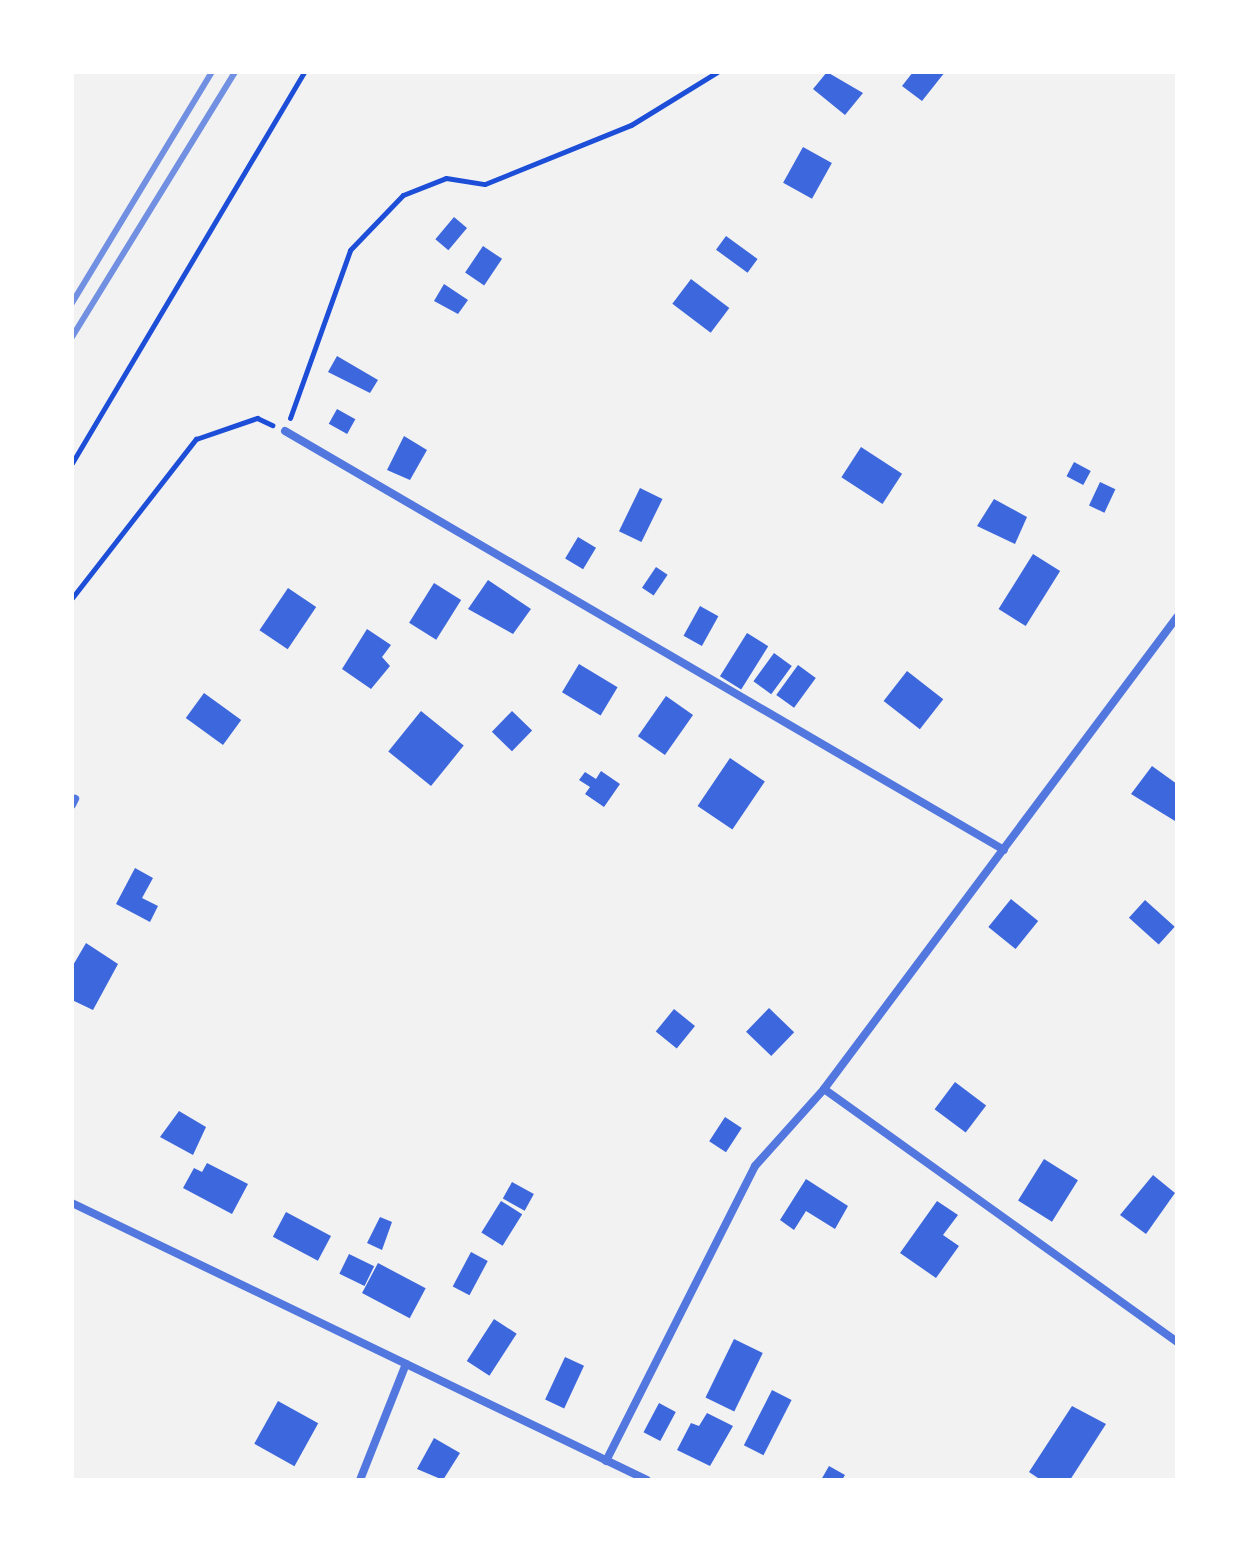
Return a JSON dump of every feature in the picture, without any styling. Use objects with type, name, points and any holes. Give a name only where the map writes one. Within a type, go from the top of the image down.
[{"type":"street","points":[[285,431],[1004,850]]},
{"type":"street","points":[[606,1461],[755,1166],[824,1089],[1177,617]]},
{"type":"street","points":[[824,1089],[1177,1342]]},
{"type":"street","points":[[72,1203],[647,1480]]},
{"type":"street","points":[[360,1480],[406,1364]]},
{"type":"path","points":[[72,463],[304,72]]},
{"type":"path","points":[[72,598],[196,439],[257,418],[285,431],[350,250],[385,210],[403,195],[446,178],[485,184],[631,125],[717,72]]},
{"type":"building","points":[[827,72],[863,93],[845,115],[813,89]]},
{"type":"building","points":[[913,72],[945,72],[922,101],[902,86]]},
{"type":"building","points":[[803,147],[832,163],[812,199],[783,183]]},
{"type":"building","points":[[454,217],[467,228],[448,250],[435,239]]},
{"type":"building","points":[[726,236],[758,259],[748,273],[716,250]]},
{"type":"building","points":[[483,246],[502,259],[484,285],[465,273]]},
{"type":"building","points":[[691,279],[729,308],[711,333],[672,304]]},
{"type":"building","points":[[444,284],[468,300],[458,314],[434,301]]},
{"type":"building","points":[[337,356],[378,380],[370,393],[328,372]]},
{"type":"building","points":[[337,409],[355,419],[347,434],[329,424]]},
{"type":"building","points":[[404,436],[427,450],[410,480],[387,470]]},
{"type":"building","points":[[861,447],[902,474],[882,504],[841,477]]},
{"type":"building","points":[[1074,462],[1091,471],[1083,485],[1066,476]]},
{"type":"building","points":[[1100,482],[1115,489],[1104,513],[1089,506]]},
{"type":"building","points":[[640,488],[662,499],[641,542],[619,531]]},
{"type":"building","points":[[994,499],[1027,517],[1015,544],[977,526]]},
{"type":"building","points":[[578,537],[596,548],[583,569],[565,558]]},
{"type":"building","points":[[1033,554],[1060,571],[1026,626],[999,609]]},
{"type":"building","points":[[656,567],[668,575],[654,596],[642,588]]},
{"type":"building","points":[[488,580],[531,609],[513,634],[468,609]]},
{"type":"building","points":[[434,583],[461,600],[436,640],[409,623]]},
{"type":"building","points":[[288,588],[316,607],[288,649],[259,630]]},
{"type":"building","points":[[700,606],[718,616],[702,646],[684,636]]},
{"type":"building","points":[[367,629],[391,645],[382,657],[390,666],[371,689],[342,669]]},
{"type":"building","points":[[747,633],[768,646],[741,689],[720,676]]},
{"type":"building","points":[[774,653],[792,666],[771,694],[753,681]]},
{"type":"building","points":[[579,664],[618,687],[601,715],[562,692]]},
{"type":"building","points":[[798,665],[816,678],[794,708],[776,695]]},
{"type":"building","points":[[907,671],[943,699],[920,729],[884,701]]},
{"type":"building","points":[[204,693],[241,720],[223,745],[186,718]]},
{"type":"building","points":[[666,696],[693,715],[665,755],[638,736]]},
{"type":"building","points":[[421,711],[464,746],[431,786],[388,751]]},
{"type":"building","points":[[512,711],[532,730],[512,751],[492,732]]},
{"type":"building","points":[[730,758],[765,781],[732,830],[698,806]]},
{"type":"building","points":[[1152,766],[1177,784],[1175,821],[1131,794]]},
{"type":"building","points":[[601,771],[620,784],[604,807],[585,794],[590,787],[579,780],[585,772],[596,779]]},
{"type":"building","points":[[135,868],[153,878],[142,898],[158,906],[150,922],[116,904]]},
{"type":"building","points":[[1011,899],[1038,921],[1016,949],[988,927]]},
{"type":"building","points":[[1145,900],[1175,927],[1159,945],[1129,918]]},
{"type":"building","points":[[86,943],[118,964],[93,1010],[72,1000],[72,967]]},
{"type":"building","points":[[769,1008],[794,1032],[771,1056],[746,1032]]},
{"type":"building","points":[[674,1009],[695,1026],[677,1049],[656,1032]]},
{"type":"building","points":[[955,1082],[986,1105],[966,1133],[935,1109]]},
{"type":"building","points":[[179,1111],[206,1127],[193,1155],[160,1137]]},
{"type":"building","points":[[725,1117],[742,1128],[726,1152],[709,1141]]},
{"type":"building","points":[[1044,1159],[1078,1180],[1052,1222],[1018,1201]]},
{"type":"building","points":[[207,1163],[248,1184],[232,1214],[183,1188],[194,1168],[202,1172]]},
{"type":"building","points":[[1153,1175],[1175,1193],[1146,1234],[1120,1215]]},
{"type":"building","points":[[806,1179],[848,1206],[835,1229],[806,1211],[794,1230],[780,1220]]},
{"type":"building","points":[[512,1182],[534,1194],[525,1211],[503,1199]]},
{"type":"building","points":[[501,1201],[522,1214],[503,1246],[481,1232]]},
{"type":"building","points":[[937,1201],[958,1215],[943,1235],[959,1246],[936,1278],[900,1253]]},
{"type":"building","points":[[286,1212],[331,1236],[318,1261],[273,1237]]},
{"type":"building","points":[[380,1217],[392,1222],[382,1250],[367,1243]]},
{"type":"building","points":[[471,1252],[488,1261],[469,1295],[453,1286]]},
{"type":"building","points":[[349,1254],[374,1266],[365,1286],[339,1274]]},
{"type":"building","points":[[378,1263],[426,1288],[410,1318],[362,1293]]},
{"type":"building","points":[[494,1319],[517,1334],[489,1376],[467,1361]]},
{"type":"building","points":[[734,1339],[763,1353],[734,1411],[706,1397]]},
{"type":"building","points":[[565,1357],[584,1366],[564,1408],[545,1400]]},
{"type":"building","points":[[772,1390],[792,1400],[763,1455],[744,1445]]},
{"type":"building","points":[[278,1401],[318,1423],[294,1466],[254,1444]]},
{"type":"building","points":[[659,1403],[676,1412],[660,1441],[644,1432]]},
{"type":"building","points":[[1072,1406],[1106,1424],[1070,1480],[1041,1480],[1029,1472]]},
{"type":"building","points":[[707,1413],[733,1426],[710,1466],[677,1450],[691,1423],[699,1426]]},
{"type":"building","points":[[434,1438],[460,1453],[443,1480],[417,1469]]},
{"type":"building","points":[[829,1466],[845,1475],[842,1480],[821,1480]]},
{"type":"railway","points":[[72,303],[212,72]]},
{"type":"railway","points":[[72,337],[235,72]]}]
